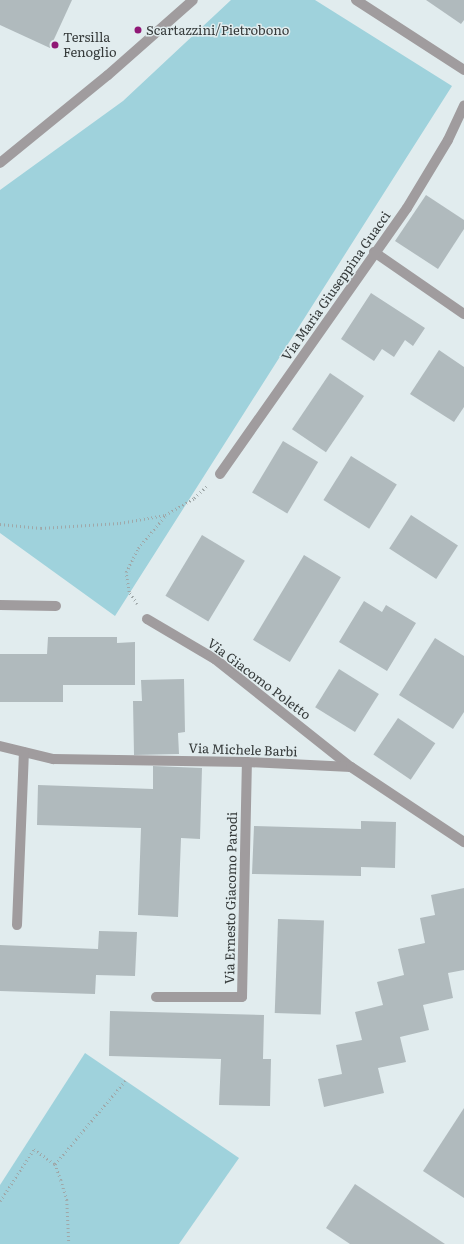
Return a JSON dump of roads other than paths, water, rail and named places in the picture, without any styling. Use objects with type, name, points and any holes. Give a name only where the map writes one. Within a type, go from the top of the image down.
[{"type":"street","points":[[0,163],[108,75],[193,0]]},
{"type":"street","points":[[356,0],[464,70]]},
{"type":"street","name":"Via Maria Giuseppina Guacci","points":[[220,474],[374,252],[407,208],[448,140],[464,106]]},
{"type":"street","points":[[374,252],[464,314]]},
{"type":"street","points":[[0,605],[56,606]]},
{"type":"street","name":"Via Giacomo Poletto","points":[[147,619],[215,659],[350,767]]},
{"type":"street","name":"Via Michele Barbi","points":[[0,746],[53,759],[246,762],[350,767]]},
{"type":"street","points":[[17,925],[24,752]]},
{"type":"street","name":"Via Ernesto Giacomo Parodi","points":[[156,997],[242,997],[246,762]]},
{"type":"street","points":[[350,767],[464,842]]},
{"type":"place","name":"Scartazzini/Pietrobono","points":[[138,30]]},
{"type":"place","name":"Tersilla Fenoglio","points":[[55,45]]}]
